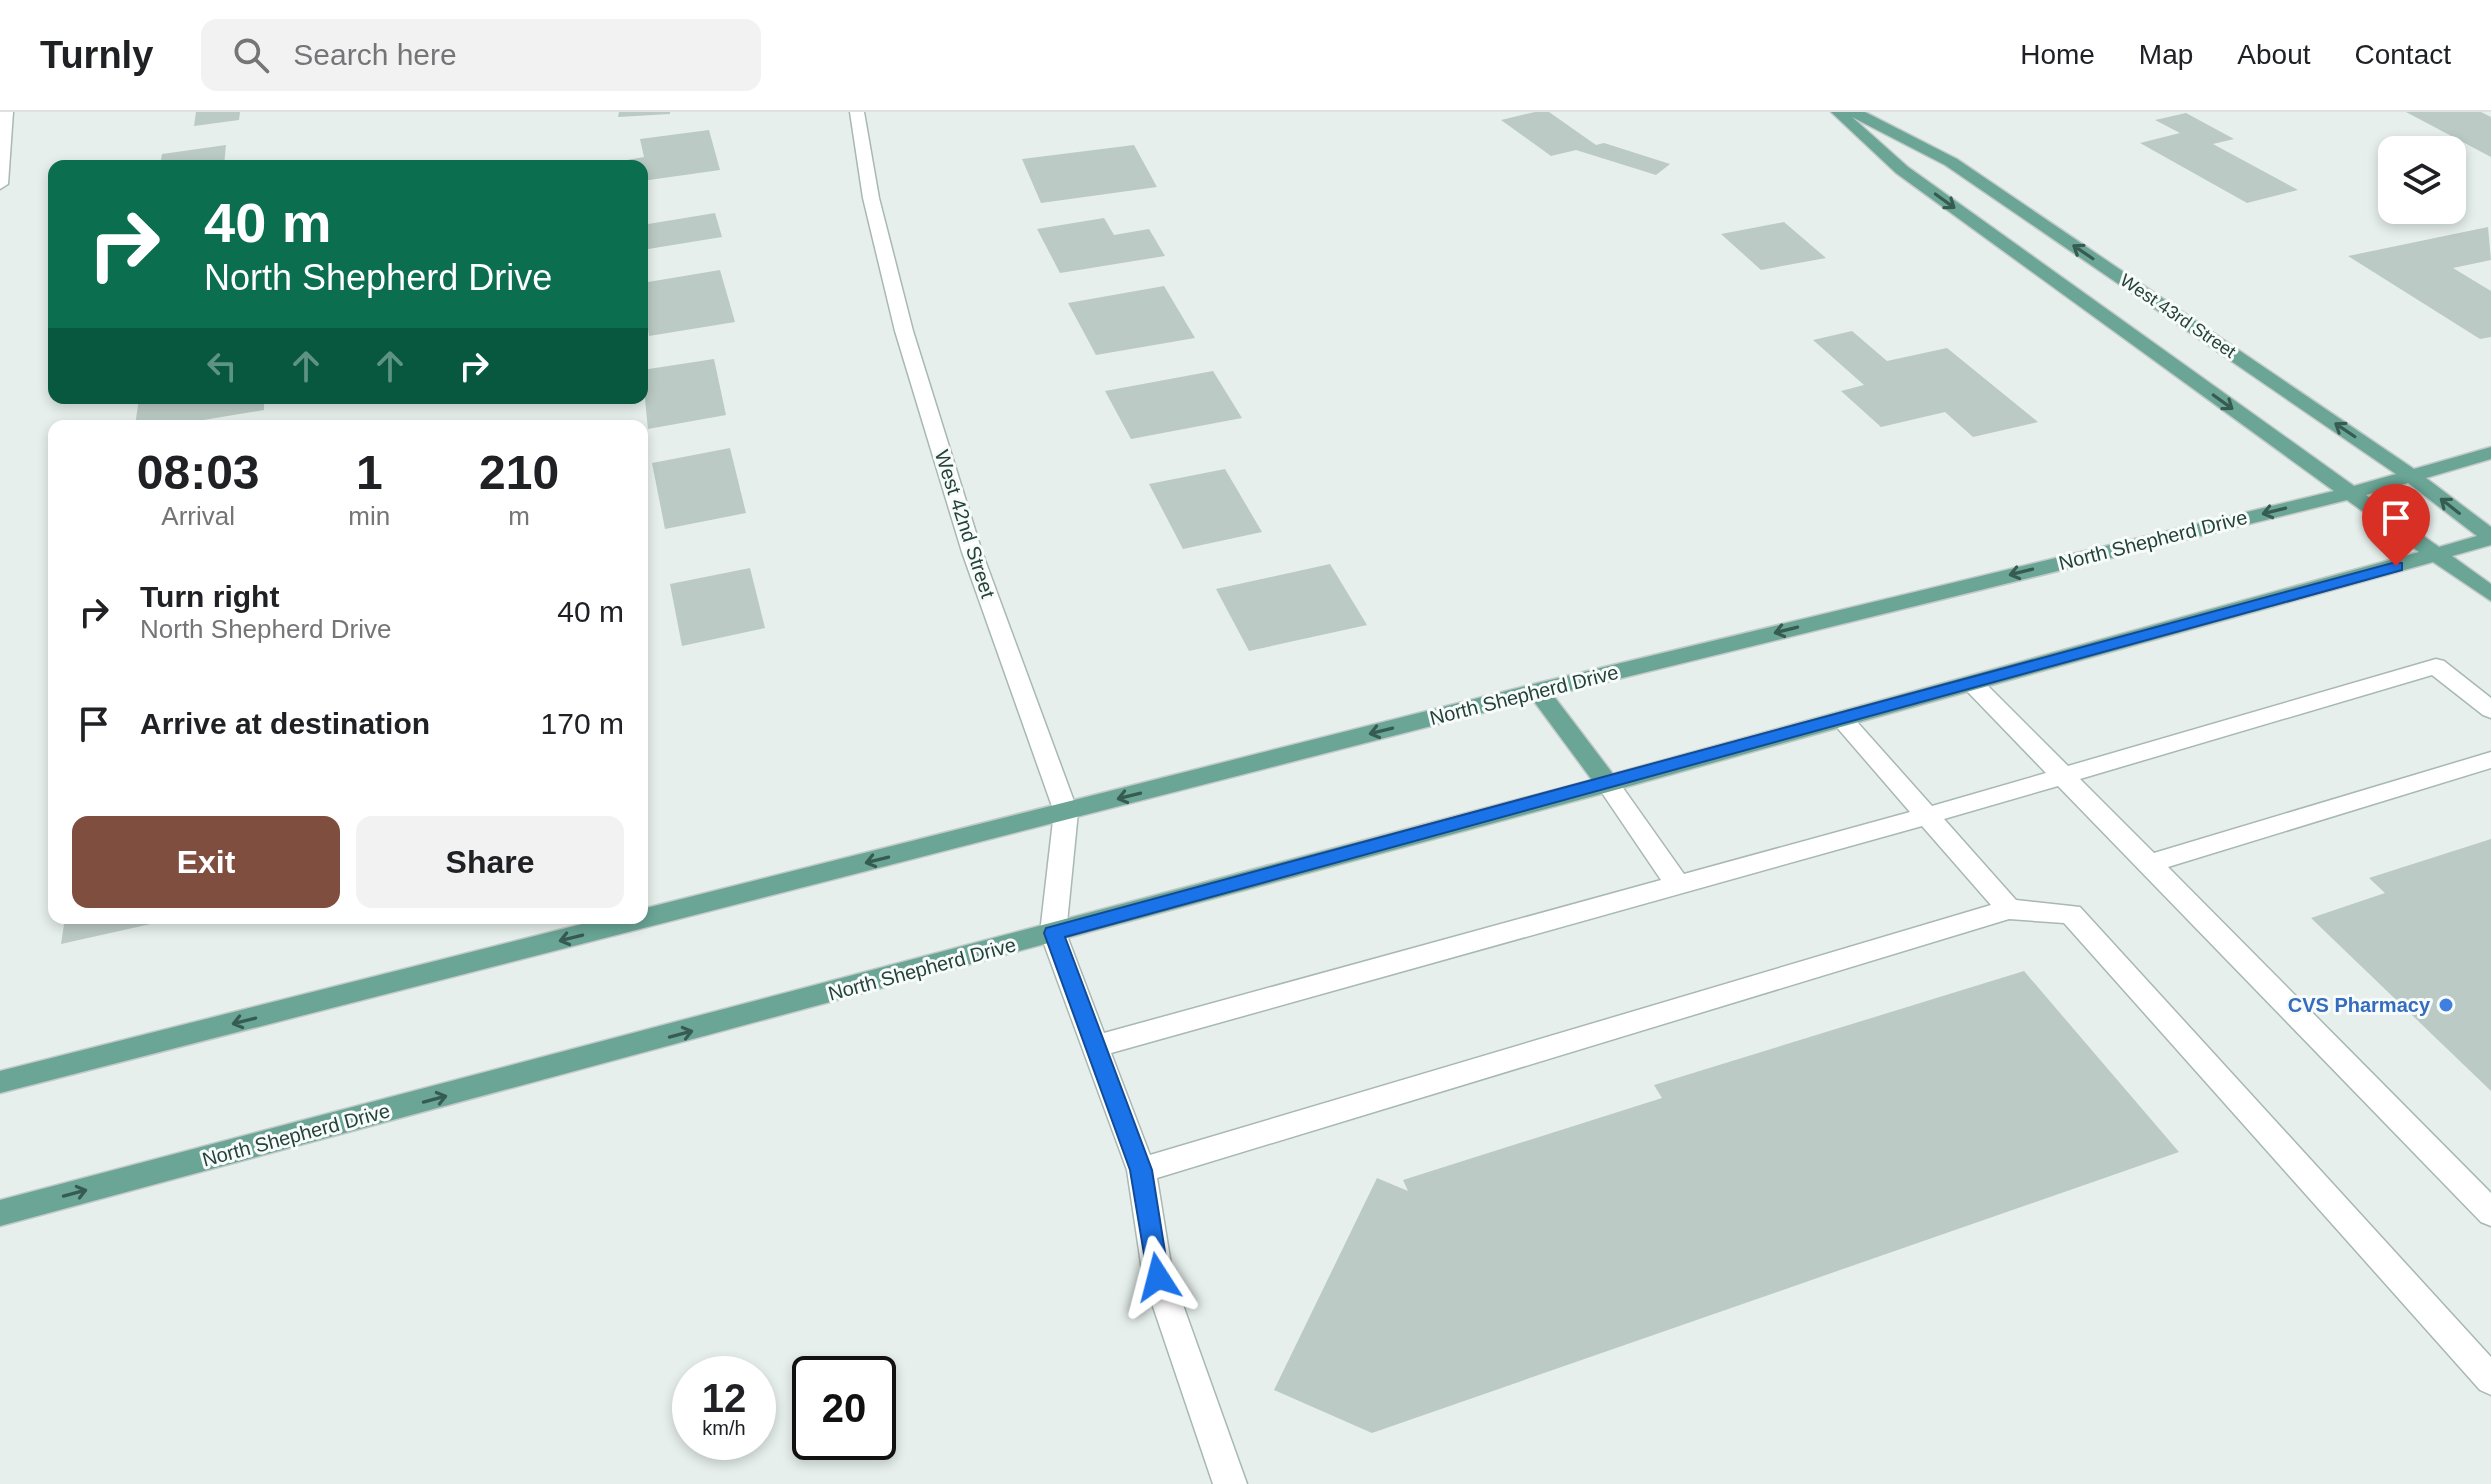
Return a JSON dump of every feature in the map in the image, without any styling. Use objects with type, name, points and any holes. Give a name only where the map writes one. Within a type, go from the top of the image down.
[{"type":"main road","points":[[1838,112],[1902,170],[2491,594]]},
{"type":"main road","name":"West 43rd Street","points":[[1854,112],[1951,162],[2409,474],[2491,538]]},
{"type":"main road","name":"North Shepherd Drive","points":[[648,918],[1538,691],[2350,493],[2491,453]]},
{"type":"main road","name":"North Shepherd Drive","points":[[0,1213],[1608,784],[2491,538]]},
{"type":"main road","points":[[1538,691],[1608,784]]},
{"type":"main road","name":"North Shepherd Drive","points":[[0,1082],[624,924]]},
{"type":"street","points":[[0,184],[6,112]]},
{"type":"street","name":"West 42nd Street","points":[[857,112],[871,198],[904,331],[972,552],[1066,812],[1053,933]]},
{"type":"street","points":[[1096,1046],[1927,816],[2436,666],[2491,710]]},
{"type":"street","points":[[1972,683],[2491,1213]]},
{"type":"street","points":[[1842,719],[2009,909]]},
{"type":"street","points":[[2149,864],[2491,760]]},
{"type":"street","points":[[1608,784],[1678,885]]},
{"type":"street","points":[[1141,1170],[2009,909],[2071,914],[2491,1380]]},
{"type":"street","points":[[1053,933],[1141,1170],[1158,1277],[1230,1484]]},
{"type":"building","points":[[196,112],[240,112],[239,120],[194,126]]},
{"type":"building","points":[[619,112],[670,112],[670,114],[618,117]]},
{"type":"building","points":[[1549,112],[1596,145],[1604,143],[1670,164],[1656,175],[1576,150],[1551,156],[1501,120]]},
{"type":"building","points":[[2406,112],[2481,112],[2491,117],[2491,157],[2466,144],[2466,136],[2451,136]]},
{"type":"building","points":[[2186,113],[2234,139],[2213,144],[2298,190],[2247,203],[2140,143],[2180,133],[2155,120]]},
{"type":"building","points":[[709,130],[720,170],[648,180],[648,160],[627,160],[644,157],[640,139]]},
{"type":"building","points":[[226,145],[225,160],[161,160],[162,154]]},
{"type":"building","points":[[1134,145],[1157,187],[1041,203],[1022,159]]},
{"type":"building","points":[[715,213],[722,237],[648,249],[648,224]]},
{"type":"building","points":[[1104,218],[1114,235],[1149,229],[1165,256],[1060,273],[1037,229]]},
{"type":"building","points":[[1784,222],[1826,258],[1761,270],[1721,234]]},
{"type":"building","points":[[2488,227],[2491,260],[2453,268],[2491,291],[2491,337],[2480,339],[2348,256]]},
{"type":"building","points":[[720,270],[735,322],[649,336],[648,282]]},
{"type":"building","points":[[1164,286],[1195,338],[1096,355],[1068,303]]},
{"type":"building","points":[[1852,331],[1887,361],[1947,348],[2038,422],[1973,437],[1945,412],[1881,427],[1841,391],[1864,385],[1813,340]]},
{"type":"building","points":[[714,359],[726,415],[648,429],[645,404],[648,404],[648,369]]},
{"type":"building","points":[[1213,371],[1242,418],[1131,439],[1105,391]]},
{"type":"building","points":[[138,404],[264,404],[264,410],[204,420],[136,420]]},
{"type":"building","points":[[730,448],[746,513],[665,529],[652,463]]},
{"type":"building","points":[[1225,469],[1262,532],[1183,549],[1149,484]]},
{"type":"building","points":[[1330,564],[1367,625],[1249,651],[1216,589]]},
{"type":"building","points":[[750,568],[765,628],[682,646],[670,584]]},
{"type":"building","name":"CVS Pharmacy","points":[[2491,839],[2491,1091],[2311,918],[2385,893],[2369,878]]},
{"type":"building","points":[[64,924],[151,924],[61,944]]},
{"type":"building","points":[[2024,971],[2179,1152],[1372,1433],[1274,1390],[1377,1178],[1408,1191],[1403,1180],[1662,1098],[1654,1085]]},
{"type":"place","name":"CVS Pharmacy","points":[[2446,1005]]},
{"type":"route","points":[[1158,1277],[1141,1170],[1053,933],[1608,784],[2396,566]]}]
